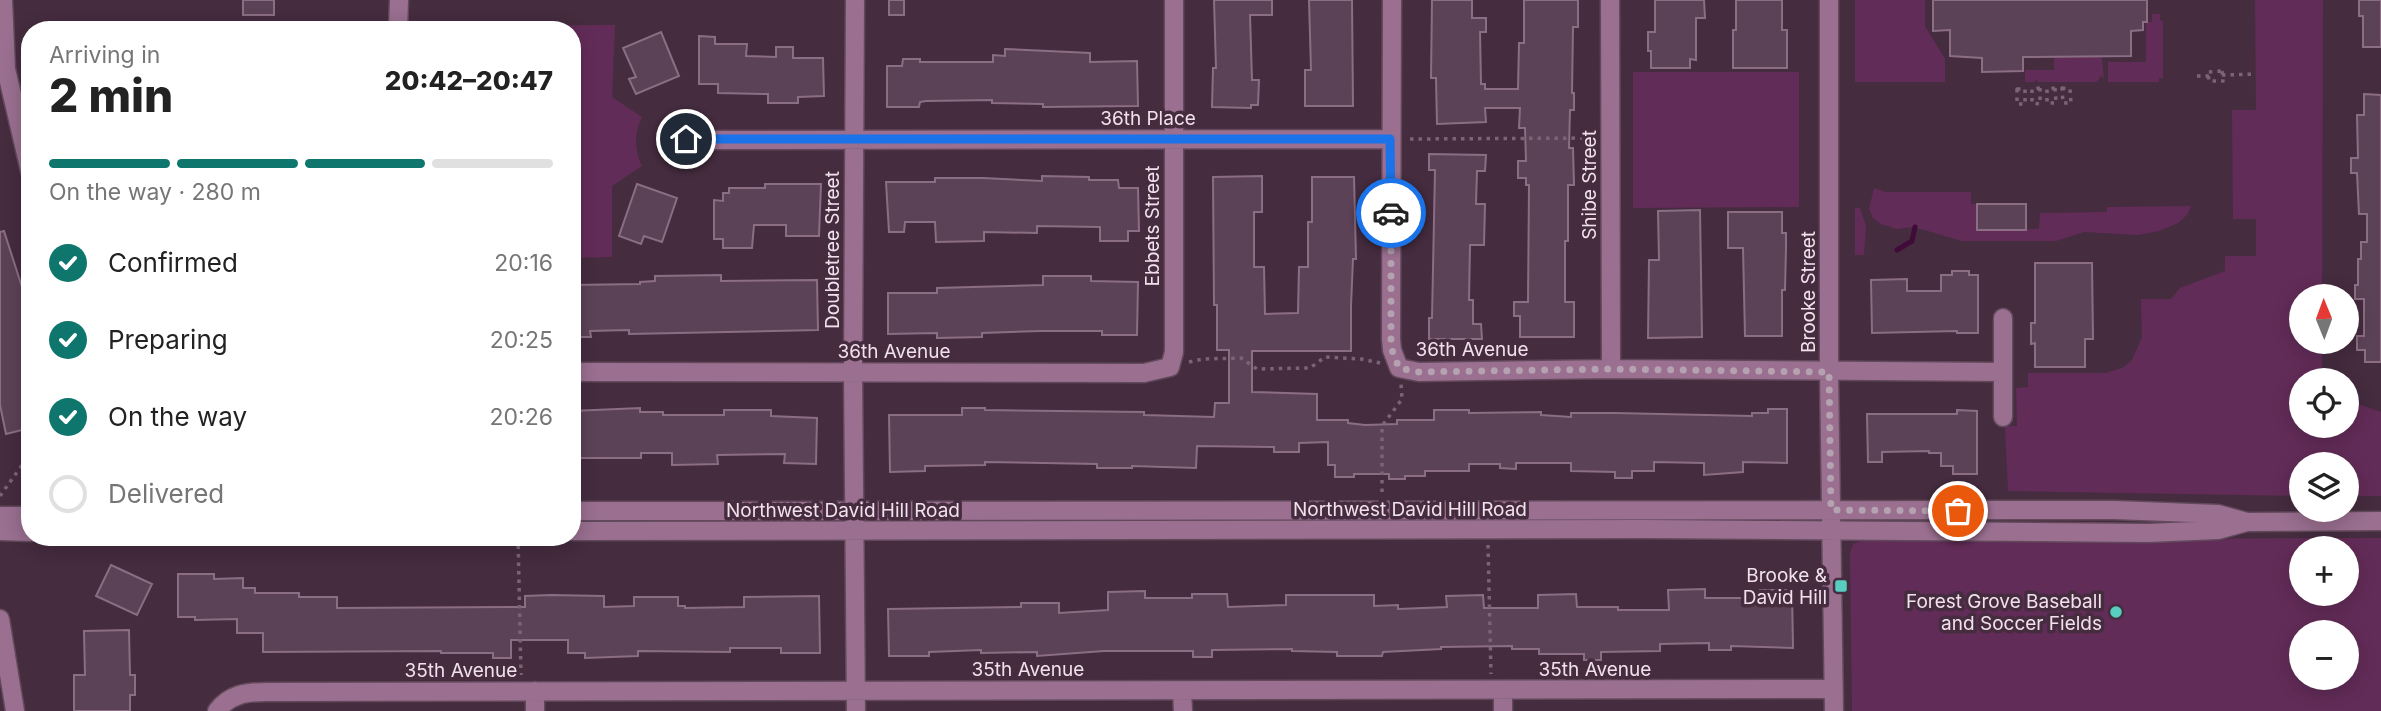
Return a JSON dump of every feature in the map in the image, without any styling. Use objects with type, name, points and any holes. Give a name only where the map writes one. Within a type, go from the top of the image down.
[{"type":"street","points":[[3,0],[6,69],[21,125]]},
{"type":"street","points":[[398,21],[399,0]]},
{"type":"street","name":"Doubletree Street","points":[[855,0],[852,372],[856,711]]},
{"type":"street","name":"Ebbets Street","points":[[1170,368],[1174,352],[1174,0]]},
{"type":"street","points":[[1392,0],[1391,339],[1399,368]]},
{"type":"street","name":"Shibe Street","points":[[1610,0],[1611,369]]},
{"type":"street","name":"Brooke Street","points":[[1829,0],[1829,372],[1834,711]]},
{"type":"street","name":"36th Place","points":[[686,139],[1390,139]]},
{"type":"street","points":[[2003,318],[2003,417]]},
{"type":"street","name":"36th Avenue","points":[[581,372],[1144,373],[1170,368]]},
{"type":"street","name":"36th Avenue","points":[[1399,368],[1419,372],[1611,369],[2003,372]]},
{"type":"street","name":"Northwest David Hill Road","points":[[581,511],[2128,511],[2218,514],[2247,522]]},
{"type":"street","points":[[0,516],[21,516]]},
{"type":"street","name":"Northwest David Hill Road","points":[[581,531],[1487,529],[2148,533],[2218,530],[2247,522],[2381,521]]},
{"type":"street","points":[[0,531],[21,532]]},
{"type":"street","points":[[0,620],[15,711]]},
{"type":"street","points":[[1497,690],[1503,711]]},
{"type":"street","name":"35th Avenue","points":[[221,706],[243,693],[253,692],[1833,690]]},
{"type":"street","points":[[528,691],[535,711]]},
{"type":"street","points":[[1182,691],[1183,711]]},
{"type":"path","points":[[2197,76],[2208,76],[2208,72],[2222,71],[2222,75],[2256,75]]},
{"type":"path","points":[[2040,88],[2040,104],[2032,103],[2032,89],[2040,88]]},
{"type":"path","points":[[2062,88],[2070,89],[2071,103],[2063,103],[2062,88]]},
{"type":"path","points":[[2017,89],[2025,89],[2025,104],[2017,104],[2017,89]]},
{"type":"path","points":[[2047,89],[2055,89],[2056,103],[2048,103],[2047,89]]},
{"type":"path","points":[[1390,139],[1610,138]]},
{"type":"path","name":"36th Avenue","points":[[1170,368],[1202,359],[1241,358],[1257,369],[1310,368],[1325,357],[1361,359],[1399,368]]},
{"type":"path","points":[[1382,509],[1381,426],[1402,399],[1399,368]]},
{"type":"path","points":[[0,496],[21,467]]},
{"type":"path","points":[[1487,529],[1497,690]]},
{"type":"path","points":[[519,546],[528,691]]},
{"type":"shaded area","points":[[1855,0],[1925,0],[1925,26],[1945,59],[1945,82],[1855,82]]},
{"type":"shaded area","points":[[2255,0],[2323,0],[2322,284],[2289,284],[2289,354],[2322,354],[2322,368],[2289,368],[2289,438],[2359,438],[2359,404],[2381,412],[2381,496],[2359,496],[2359,452],[2289,452],[2289,496],[2008,491],[2005,426],[2017,426],[2016,388],[2028,387],[2028,373],[2106,373],[2124,367],[2132,360],[2142,337],[2141,299],[2171,299],[2180,288],[2225,271],[2225,256],[2256,256],[2256,219],[2233,219],[2232,110],[2256,110]]},
{"type":"shaded area","points":[[2152,14],[2160,14],[2160,20],[2163,21],[2163,78],[2159,78],[2159,82],[2108,82],[2108,62],[2146,62],[2146,22],[2152,22]]},
{"type":"shaded area","points":[[581,25],[615,25],[612,97],[642,117],[636,142],[642,166],[612,186],[612,257],[581,258]]},
{"type":"shaded area","points":[[2054,57],[2102,57],[2104,78],[2101,76],[2097,82],[2038,82],[2037,79],[2034,82],[2025,82],[2025,70],[2054,70]]},
{"type":"shaded area","points":[[1633,72],[1799,72],[1799,207],[1633,208]]},
{"type":"shaded area","points":[[1874,188],[1885,192],[1971,192],[1971,204],[1977,204],[1977,230],[2039,229],[2040,213],[2107,212],[2107,207],[2191,206],[2188,214],[2178,223],[2159,231],[2138,235],[2084,232],[2056,241],[1962,241],[1914,227],[1897,229],[1881,224],[1873,218],[1869,209]]},
{"type":"shaded area","points":[[1855,208],[1860,208],[1866,226],[1864,255],[1855,255]]},
{"type":"shaded area","name":"Forest Grove Baseball and Soccer Fields","points":[[2289,538],[2289,606],[2359,606],[2359,538],[2381,538],[2381,711],[1852,711],[1850,553],[1853,544],[1863,540]]},
{"type":"building","points":[[243,0],[274,0],[274,15],[243,15]]},
{"type":"building","points":[[889,0],[904,0],[904,15],[889,15]]},
{"type":"building","points":[[1214,0],[1272,0],[1272,15],[1250,15],[1252,80],[1259,80],[1258,105],[1251,105],[1251,108],[1212,107],[1213,68],[1216,68]]},
{"type":"building","points":[[1309,0],[1352,0],[1353,106],[1305,106],[1305,70],[1311,70]]},
{"type":"building","points":[[1432,0],[1472,0],[1472,18],[1486,18],[1486,32],[1480,32],[1481,84],[1485,84],[1485,89],[1518,89],[1519,43],[1524,43],[1524,0],[1578,0],[1578,27],[1573,27],[1574,110],[1570,110],[1569,148],[1573,148],[1574,185],[1568,185],[1568,241],[1565,241],[1565,302],[1574,302],[1574,337],[1520,337],[1520,316],[1514,316],[1514,302],[1528,302],[1529,185],[1526,185],[1526,178],[1518,178],[1518,161],[1526,161],[1525,128],[1519,128],[1520,108],[1485,108],[1486,122],[1437,124],[1436,78],[1431,78]]},
{"type":"building","points":[[1655,0],[1704,0],[1705,18],[1696,18],[1696,60],[1690,59],[1690,68],[1651,68],[1648,32],[1655,32]]},
{"type":"building","points":[[1736,0],[1782,0],[1782,30],[1787,30],[1787,68],[1733,68]]},
{"type":"building","points":[[1933,0],[2147,0],[2147,22],[2143,22],[2143,30],[2131,31],[2131,56],[2023,57],[2023,71],[1982,72],[1982,58],[1950,56],[1950,30],[1933,31]]},
{"type":"building","points":[[2359,0],[2381,0],[2381,47],[2363,47],[2363,16],[2359,16]]},
{"type":"building","points":[[661,32],[679,76],[636,94],[629,79],[636,77],[623,48]]},
{"type":"building","points":[[699,36],[715,37],[715,44],[747,44],[746,56],[776,57],[776,47],[793,47],[793,58],[823,58],[824,96],[798,97],[798,103],[768,103],[768,94],[718,93],[718,84],[699,84]]},
{"type":"building","points":[[1005,49],[1090,53],[1090,62],[1137,61],[1138,106],[1043,107],[1043,104],[992,103],[992,100],[926,101],[920,102],[919,107],[887,107],[887,66],[902,66],[903,59],[920,59],[920,62],[993,62],[993,55],[1005,56]]},
{"type":"building","points":[[2364,94],[2381,95],[2381,362],[2365,362],[2365,350],[2359,350],[2359,336],[2364,336],[2364,299],[2359,299],[2358,259],[2361,259],[2361,242],[2367,242],[2367,214],[2359,214],[2357,173],[2351,173],[2351,158],[2358,158],[2357,115],[2364,115]]},
{"type":"building","points":[[1429,154],[1486,155],[1485,171],[1477,171],[1476,204],[1485,204],[1484,245],[1470,245],[1469,300],[1473,300],[1473,324],[1481,324],[1482,339],[1429,339],[1429,318],[1432,318],[1435,170],[1429,170]]},
{"type":"building","points":[[1042,176],[1118,180],[1119,188],[1138,188],[1139,231],[1128,231],[1128,241],[1100,241],[1100,227],[1037,226],[1037,233],[984,232],[984,241],[936,242],[935,222],[905,222],[904,232],[889,232],[886,182],[935,182],[935,178],[1042,181]]},
{"type":"building","points":[[1262,176],[1262,212],[1254,212],[1254,267],[1264,267],[1265,314],[1298,313],[1299,267],[1308,267],[1312,177],[1354,177],[1356,259],[1353,259],[1351,351],[1252,351],[1252,392],[1317,394],[1317,420],[1348,420],[1348,423],[1365,425],[1397,424],[1397,420],[1434,420],[1434,410],[1469,410],[1469,413],[1541,412],[1541,415],[1571,417],[1571,413],[1752,416],[1752,413],[1768,413],[1768,409],[1787,409],[1787,463],[1743,462],[1743,472],[1704,475],[1704,463],[1654,462],[1654,471],[1632,471],[1632,478],[1615,478],[1615,472],[1571,471],[1571,463],[1516,463],[1516,469],[1500,468],[1500,464],[1469,464],[1469,471],[1425,471],[1425,476],[1405,476],[1405,479],[1389,479],[1389,474],[1335,477],[1335,465],[1328,465],[1328,442],[1299,443],[1299,452],[1274,452],[1274,447],[1197,446],[1196,468],[1097,468],[1097,464],[985,462],[985,465],[925,466],[925,471],[890,472],[889,415],[962,415],[962,408],[985,408],[1144,412],[1144,415],[1214,417],[1215,403],[1229,403],[1229,350],[1217,350],[1213,177]]},
{"type":"building","points":[[637,184],[677,198],[662,242],[644,236],[641,244],[619,236]]},
{"type":"building","points":[[765,184],[821,184],[819,236],[786,236],[786,225],[754,225],[752,248],[723,248],[723,239],[714,239],[714,200],[723,201],[723,193],[729,193],[729,188],[765,188]]},
{"type":"building","points":[[1977,204],[2026,204],[2026,230],[1977,230]]},
{"type":"building","points":[[1700,210],[1702,337],[1648,338],[1649,260],[1659,260],[1658,211]]},
{"type":"building","points":[[1728,212],[1782,212],[1782,233],[1786,233],[1786,248],[1782,336],[1745,336],[1743,248],[1728,248]]},
{"type":"building","points":[[4,231],[21,284],[21,430],[6,434],[0,405],[0,232]]},
{"type":"building","points":[[2035,263],[2092,263],[2093,339],[2085,339],[2085,367],[2035,367],[2035,343],[2031,344],[2031,323],[2035,323]]},
{"type":"building","points":[[1952,271],[1969,271],[1969,275],[1978,275],[1978,333],[1872,333],[1871,280],[1907,279],[1907,291],[1941,291],[1941,275],[1952,275]]},
{"type":"building","points":[[721,275],[721,281],[817,280],[818,330],[629,334],[629,330],[590,331],[591,337],[581,337],[581,285],[640,284],[655,281],[655,276]]},
{"type":"building","points":[[1043,276],[1091,276],[1091,281],[1138,282],[1137,335],[1102,335],[1102,331],[982,333],[982,337],[937,338],[937,333],[888,334],[888,293],[937,293],[937,288],[1043,285]]},
{"type":"building","points":[[640,408],[640,412],[663,412],[663,415],[724,415],[724,410],[771,410],[771,416],[817,418],[816,464],[784,463],[785,454],[717,455],[718,464],[672,465],[672,453],[641,453],[641,458],[581,458],[581,411]]},
{"type":"building","points":[[1957,410],[1977,411],[1977,474],[1953,474],[1953,466],[1941,466],[1941,453],[1929,451],[1882,452],[1882,462],[1868,462],[1867,414],[1957,414]]},
{"type":"building","points":[[111,565],[152,584],[137,615],[96,596]]},
{"type":"building","points":[[178,574],[214,574],[214,579],[243,578],[243,588],[255,588],[255,593],[299,593],[299,597],[337,597],[337,608],[525,607],[525,596],[551,595],[604,596],[604,607],[634,606],[634,597],[678,597],[678,606],[685,608],[744,607],[744,597],[819,596],[820,653],[781,653],[781,648],[730,648],[730,652],[638,651],[638,656],[585,658],[585,653],[568,653],[568,640],[511,640],[511,658],[493,658],[493,653],[441,651],[263,652],[263,633],[237,633],[237,619],[195,620],[195,617],[178,617]]},
{"type":"building","points":[[1705,589],[1705,598],[1760,598],[1760,590],[1792,590],[1793,648],[1731,646],[1731,650],[1709,650],[1709,643],[1660,644],[1660,651],[1601,652],[1601,660],[1584,660],[1584,654],[1539,654],[1539,649],[1512,649],[1512,646],[1441,647],[1383,652],[1382,656],[1337,656],[1337,652],[1292,649],[1212,650],[1212,657],[1193,657],[1193,651],[1104,651],[1037,656],[1037,652],[981,653],[981,650],[929,652],[929,656],[889,656],[888,609],[1021,607],[1021,603],[1059,603],[1059,613],[1108,610],[1108,592],[1145,591],[1145,598],[1192,598],[1192,594],[1227,594],[1228,607],[1286,605],[1286,595],[1374,595],[1374,606],[1398,605],[1398,609],[1447,607],[1446,596],[1483,595],[1484,608],[1538,608],[1538,595],[1576,594],[1577,607],[1669,610],[1668,590]]},
{"type":"building","points":[[129,630],[130,675],[135,675],[135,695],[130,695],[130,711],[74,711],[74,675],[85,675],[84,631]]},
{"type":"waterway","points":[[1897,250],[1912,241],[1915,227]]},
{"type":"way so far","points":[[1391,213],[1391,339],[1394,360],[1399,368],[1419,372],[1611,369],[1829,372],[1831,510],[1958,511]]},
{"type":"place","name":"Brooke & David Hill","points":[[1841,586]]},
{"type":"place","name":"Forest Grove Baseball and Soccer Fields","points":[[2116,612]]},
{"type":"route","points":[[686,139],[1390,139],[1391,213]]}]
